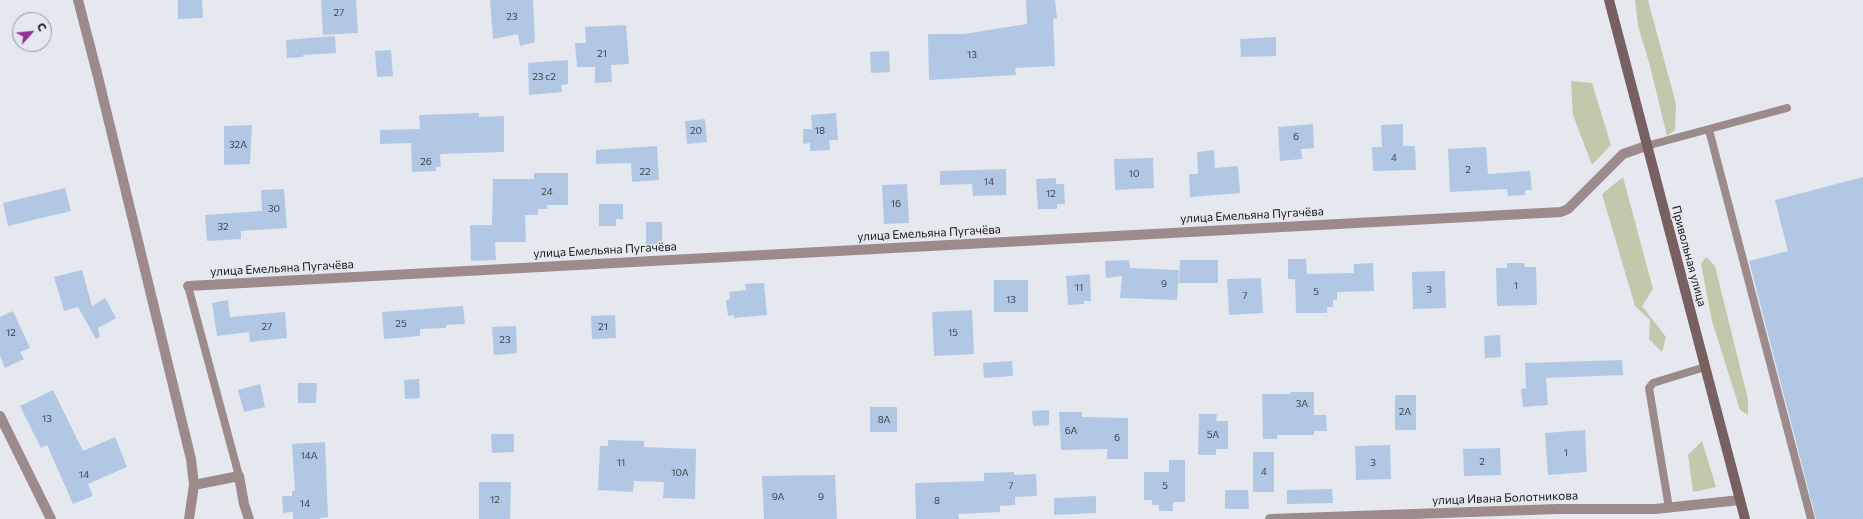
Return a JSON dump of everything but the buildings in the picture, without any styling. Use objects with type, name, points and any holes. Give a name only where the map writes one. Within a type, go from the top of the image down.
[{"type":"street","points":[[78,0],[190,452],[194,485],[189,519]]},
{"type":"street","name":"Привольная улица","points":[[1609,0],[1646,146],[1745,519]]},
{"type":"street","name":"улица Емельяна Пугачёва","points":[[188,286],[1561,212],[1568,208],[1624,154],[1646,146]]},
{"type":"street","points":[[0,416],[50,519]]},
{"type":"street","points":[[194,485],[238,476],[244,504],[250,519]]},
{"type":"street","name":"улица Ивана Болотникова","points":[[1270,519],[1550,509],[1669,508],[1740,500]]},
{"type":"lane","points":[[1646,146],[1787,108]]},
{"type":"lane","points":[[1709,130],[1811,519]]},
{"type":"lane","points":[[188,286],[238,476]]},
{"type":"lane","points":[[1669,508],[1649,388],[1653,383],[1705,367]]},
{"type":"green space","points":[[1635,0],[1648,0],[1676,104],[1675,130],[1667,136],[1650,66],[1638,26]]},
{"type":"green space","points":[[1571,81],[1592,83],[1611,145],[1592,165],[1573,115]]},
{"type":"green space","points":[[1623,177],[1653,289],[1642,306],[1666,337],[1662,352],[1649,339],[1650,320],[1635,306],[1602,194]]},
{"type":"green space","points":[[1706,257],[1715,266],[1748,399],[1748,415],[1740,410],[1712,321],[1701,264]]},
{"type":"green space","points":[[1702,441],[1716,487],[1693,492],[1688,455]]}]
